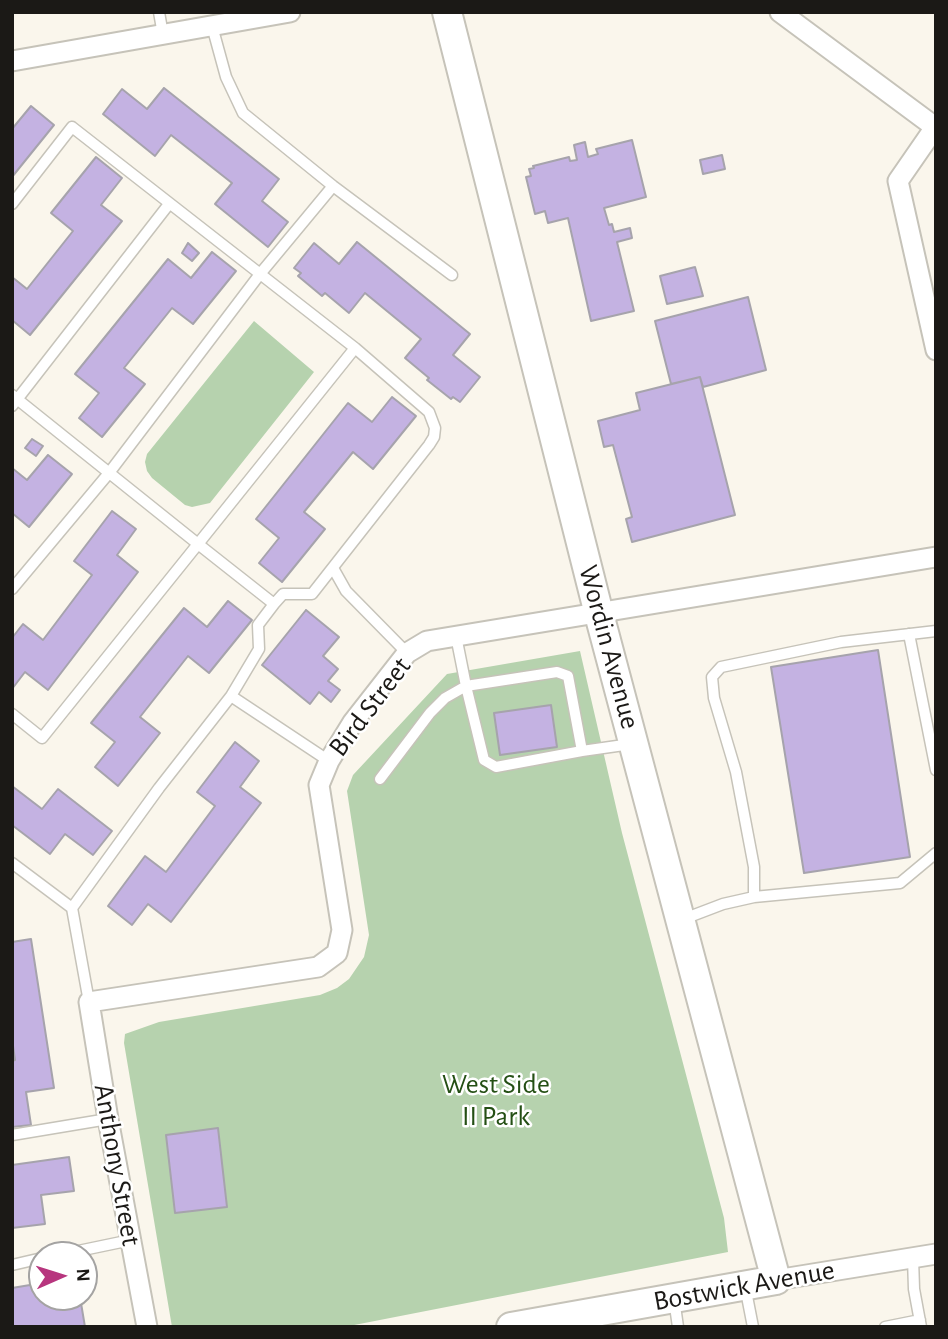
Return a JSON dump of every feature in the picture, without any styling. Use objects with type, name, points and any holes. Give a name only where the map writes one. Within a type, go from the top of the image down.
[{"type":"street","points":[[12,61],[290,12]]},
{"type":"street","name":"Wordin Avenue","points":[[447,12],[599,614],[776,1280]]},
{"type":"street","points":[[780,12],[935,126],[898,181],[936,350]]},
{"type":"street","name":"Bird Street","points":[[89,1002],[318,967],[337,953],[342,930],[319,785],[329,761],[353,722],[407,653],[426,641],[936,557]]},
{"type":"street","name":"Anthony Street","points":[[89,1002],[147,1327]]},
{"type":"street","name":"Bostwick Avenue","points":[[511,1327],[936,1254]]},
{"type":"lane","points":[[159,12],[163,34]]},
{"type":"lane","points":[[212,26],[226,76],[243,113],[334,186],[453,275]]},
{"type":"lane","points":[[12,204],[72,127],[355,348],[429,412],[435,428],[429,444],[312,594],[283,594],[258,625],[259,649],[231,696],[159,788],[72,908]]},
{"type":"lane","points":[[12,589],[109,473],[260,274],[334,186]]},
{"type":"lane","points":[[169,204],[14,400],[274,604]]},
{"type":"lane","points":[[12,714],[42,738],[355,348]]},
{"type":"lane","points":[[333,568],[346,591],[407,653]]},
{"type":"lane","points":[[754,897],[754,867],[736,772],[714,698],[712,677],[721,667],[841,642],[936,631]]},
{"type":"lane","points":[[909,634],[936,770]]},
{"type":"lane","points":[[456,636],[484,760],[496,766],[634,743]]},
{"type":"lane","points":[[380,779],[430,713],[445,698],[466,685],[557,672],[568,676],[582,751]]},
{"type":"lane","points":[[231,696],[329,761]]},
{"type":"lane","points":[[680,920],[723,904],[754,897],[900,883],[936,853]]},
{"type":"lane","points":[[12,863],[72,908],[89,1002]]},
{"type":"lane","points":[[12,1135],[108,1119]]},
{"type":"lane","points":[[98,1247],[131,1240]]},
{"type":"lane","points":[[885,1327],[920,1323],[912,1258]]},
{"type":"lane","points":[[745,1286],[753,1327]]},
{"type":"lane","points":[[674,1298],[678,1327]]},
{"type":"green space","points":[[254,321],[314,372],[210,503],[192,507],[185,505],[152,478],[145,462],[147,454]]},
{"type":"green space","name":"West Side II Park","points":[[580,651],[622,833],[724,1218],[728,1252],[344,1327],[172,1327],[124,1043],[125,1034],[159,1022],[320,995],[349,979],[364,957],[369,935],[347,791],[353,775],[447,674]]},
{"type":"building","points":[[164,88],[279,179],[262,201],[288,222],[268,247],[215,204],[232,183],[171,135],[155,156],[103,114],[122,89],[147,109]]},
{"type":"building","points":[[31,106],[54,125],[12,177],[12,129]]},
{"type":"building","points":[[632,140],[646,197],[604,208],[614,232],[630,228],[632,238],[617,242],[634,311],[591,321],[568,218],[548,223],[545,211],[535,214],[526,177],[531,176],[529,169],[534,168],[533,166],[569,157],[570,161],[577,160],[574,145],[585,142],[588,157],[598,154],[596,149]]},
{"type":"building","points":[[722,155],[725,169],[703,174],[700,160]]},
{"type":"building","points":[[96,157],[122,178],[101,205],[122,221],[30,335],[12,320],[12,277],[27,289],[73,231],[51,213]]},
{"type":"building","points":[[357,242],[470,334],[453,355],[480,377],[460,402],[453,397],[451,399],[427,380],[429,378],[405,358],[421,339],[365,293],[349,313],[325,293],[322,296],[298,276],[301,273],[294,268],[314,243],[339,264]]},
{"type":"building","points":[[188,243],[199,253],[192,261],[182,253]]},
{"type":"building","points":[[212,252],[236,271],[193,324],[172,308],[124,368],[145,384],[102,437],[79,418],[99,393],[75,374],[168,259],[191,278]]},
{"type":"building","points":[[695,267],[703,296],[667,304],[660,276]]},
{"type":"building","points":[[748,297],[766,370],[703,387],[700,377],[671,384],[655,321]]},
{"type":"building","points":[[700,377],[735,515],[632,542],[626,519],[632,517],[613,445],[604,447],[598,421],[640,410],[636,393]]},
{"type":"building","points":[[392,397],[416,416],[373,469],[353,452],[304,512],[325,529],[282,582],[259,563],[279,538],[256,519],[348,403],[372,422]]},
{"type":"building","points":[[32,439],[43,446],[36,456],[25,448]]},
{"type":"building","points":[[48,455],[72,474],[29,527],[12,513],[12,468],[27,480]]},
{"type":"building","points":[[112,511],[136,529],[117,555],[138,572],[48,690],[25,672],[12,689],[12,638],[23,624],[43,640],[92,575],[74,561]]},
{"type":"building","points":[[228,601],[252,620],[209,673],[188,656],[140,717],[160,733],[118,786],[95,767],[115,742],[91,723],[184,608],[207,627]]},
{"type":"building","points":[[306,610],[339,637],[323,656],[338,669],[328,681],[340,690],[331,702],[319,692],[310,704],[262,665]]},
{"type":"building","points":[[878,650],[910,857],[804,873],[771,667]]},
{"type":"building","points":[[551,705],[557,747],[500,755],[494,713]]},
{"type":"building","points":[[235,742],[259,761],[240,787],[261,803],[171,922],[148,904],[132,925],[108,906],[145,856],[166,872],[215,806],[197,792]]},
{"type":"building","points":[[12,786],[42,809],[58,789],[112,831],[93,855],[65,834],[50,854],[12,825]]},
{"type":"building","points":[[31,939],[54,1088],[26,1092],[31,1125],[12,1127],[12,1061],[15,1060],[12,1039],[12,942]]},
{"type":"building","points":[[218,1128],[227,1207],[175,1213],[166,1135]]},
{"type":"building","points":[[69,1157],[74,1191],[41,1195],[45,1224],[12,1228],[12,1165]]},
{"type":"building","points":[[28,1285],[28,1311],[82,1311],[85,1327],[12,1327],[12,1288]]}]
